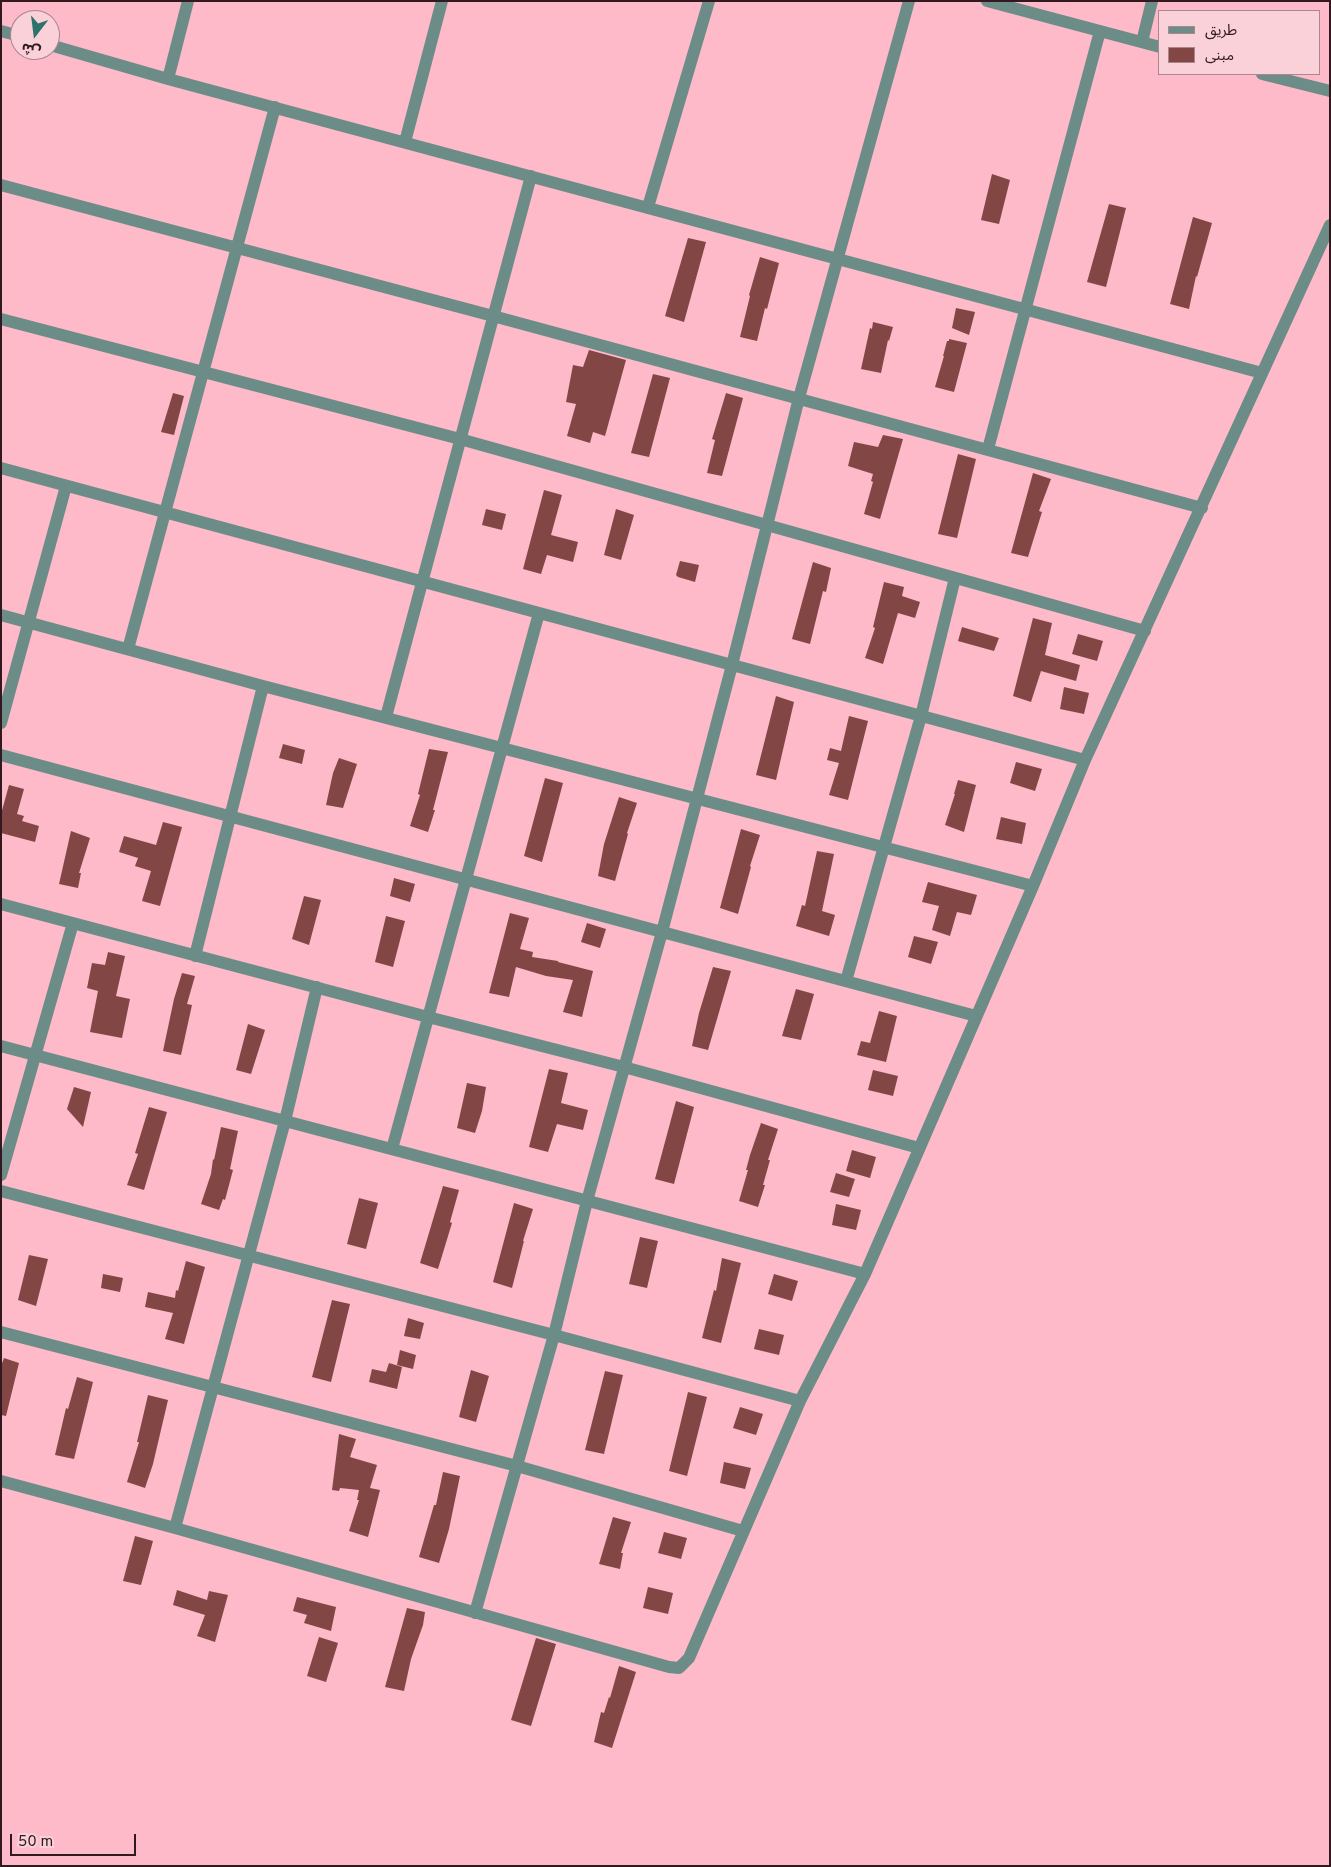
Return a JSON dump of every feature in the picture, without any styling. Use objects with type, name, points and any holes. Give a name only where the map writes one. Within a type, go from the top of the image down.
[{"type":"street","points":[[168,79],[188,1]]},
{"type":"street","points":[[405,142],[442,1]]},
{"type":"street","points":[[648,207],[708,1]]},
{"type":"street","points":[[475,1613],[554,1334],[587,1201],[698,798],[799,398],[909,1]]},
{"type":"street","points":[[986,1],[1158,46]]},
{"type":"street","points":[[1142,42],[1152,1]]},
{"type":"street","points":[[988,450],[1100,31]]},
{"type":"street","points":[[60,48],[168,79],[1262,373]]},
{"type":"street","points":[[1266,75],[1330,92]]},
{"type":"street","points":[[128,649],[275,107]]},
{"type":"street","points":[[386,717],[531,176]]},
{"type":"street","points":[[1,185],[799,398],[1202,508]]},
{"type":"street","points":[[1,1481],[175,1528],[669,1668],[679,1668],[689,1658],[800,1401],[864,1274],[1033,886],[1085,760],[1202,508],[1330,224]]},
{"type":"street","points":[[1,319],[460,439],[1144,631]]},
{"type":"street","points":[[1,468],[1085,760]]},
{"type":"street","points":[[1,723],[66,486]]},
{"type":"street","points":[[846,981],[921,716],[955,578]]},
{"type":"street","points":[[392,1149],[539,613]]},
{"type":"street","points":[[1,615],[263,686],[1033,886]]},
{"type":"street","points":[[195,956],[263,686]]},
{"type":"street","points":[[1,755],[976,1016]]},
{"type":"street","points":[[1,904],[624,1067],[919,1148]]},
{"type":"street","points":[[1,1175],[73,923]]},
{"type":"street","points":[[175,1528],[285,1121],[317,987]]},
{"type":"street","points":[[1,1046],[864,1274]]},
{"type":"street","points":[[1,1191],[554,1334],[800,1401]]},
{"type":"street","points":[[1,1332],[517,1466],[743,1531]]},
{"type":"building","points":[[992,174],[1010,180],[999,224],[981,220]]},
{"type":"building","points":[[1109,204],[1126,208],[1106,287],[1087,282]]},
{"type":"building","points":[[1193,217],[1212,223],[1196,276],[1189,309],[1170,304]]},
{"type":"building","points":[[688,238],[706,242],[684,322],[665,316]]},
{"type":"building","points":[[760,257],[779,263],[757,341],[740,337]]},
{"type":"building","points":[[956,308],[975,312],[969,335],[952,328]]},
{"type":"building","points":[[873,322],[893,327],[888,340],[881,373],[861,369]]},
{"type":"building","points":[[949,339],[967,343],[954,392],[935,387]]},
{"type":"building","points":[[589,350],[626,360],[605,436],[593,432],[590,443],[567,436],[576,404],[566,402],[573,365],[583,367]]},
{"type":"building","points":[[653,374],[670,378],[649,457],[631,453]]},
{"type":"building","points":[[173,393],[184,396],[174,435],[161,432]]},
{"type":"building","points":[[726,393],[743,398],[722,476],[707,473],[715,440],[712,439]]},
{"type":"building","points":[[883,435],[903,439],[880,519],[864,514],[873,482],[871,481],[873,474],[848,466],[854,442],[878,447]]},
{"type":"building","points":[[958,454],[976,459],[957,538],[938,534]]},
{"type":"building","points":[[1033,473],[1051,479],[1039,511],[1042,512],[1028,557],[1011,553]]},
{"type":"building","points":[[544,490],[562,495],[551,535],[578,542],[573,562],[547,555],[541,574],[523,569]]},
{"type":"building","points":[[486,509],[506,514],[502,530],[482,525]]},
{"type":"building","points":[[616,509],[634,515],[621,560],[604,555]]},
{"type":"building","points":[[680,561],[699,565],[695,582],[676,575]]},
{"type":"building","points":[[813,562],[831,568],[826,592],[823,591],[810,644],[792,639]]},
{"type":"building","points":[[884,582],[904,587],[902,596],[920,602],[915,618],[898,613],[883,664],[865,658],[875,628],[873,627]]},
{"type":"building","points":[[1033,618],[1052,623],[1045,655],[1080,665],[1076,681],[1041,671],[1031,702],[1013,696]]},
{"type":"building","points":[[962,627],[999,638],[994,651],[958,641]]},
{"type":"building","points":[[1078,634],[1103,641],[1097,661],[1072,654]]},
{"type":"building","points":[[1064,687],[1089,693],[1084,714],[1060,709]]},
{"type":"building","points":[[776,696],[794,702],[776,780],[756,775]]},
{"type":"building","points":[[849,716],[868,721],[848,800],[829,795],[839,763],[827,760],[830,748],[841,751]]},
{"type":"building","points":[[283,744],[305,750],[302,764],[279,758]]},
{"type":"building","points":[[429,749],[448,752],[428,832],[410,826],[420,795],[418,794]]},
{"type":"building","points":[[339,758],[357,764],[343,808],[326,805],[333,773]]},
{"type":"building","points":[[1016,762],[1042,769],[1035,791],[1010,783]]},
{"type":"building","points":[[545,778],[563,783],[542,862],[524,856]]},
{"type":"building","points":[[958,780],[976,785],[964,832],[945,825]]},
{"type":"building","points":[[9,785],[24,789],[17,814],[24,816],[22,821],[39,826],[35,842],[1,833],[1,814]]},
{"type":"building","points":[[619,797],[637,803],[615,881],[598,876],[604,844]]},
{"type":"building","points":[[1001,817],[1026,823],[1022,844],[996,839]]},
{"type":"building","points":[[163,822],[182,827],[160,906],[142,901],[151,871],[135,866],[138,858],[119,852],[124,836],[156,845]]},
{"type":"building","points":[[741,829],[760,835],[738,914],[720,908]]},
{"type":"building","points":[[71,831],[90,838],[79,873],[81,873],[78,888],[59,884]]},
{"type":"building","points":[[817,851],[834,854],[822,911],[835,915],[829,936],[796,926],[802,905],[805,906]]},
{"type":"building","points":[[394,878],[415,884],[410,902],[390,896]]},
{"type":"building","points":[[928,882],[977,895],[971,915],[957,912],[950,936],[932,930],[939,906],[922,902]]},
{"type":"building","points":[[304,896],[321,900],[309,945],[292,939]]},
{"type":"building","points":[[510,913],[529,918],[520,949],[533,952],[532,957],[558,961],[593,971],[582,1017],[563,1012],[573,980],[546,976],[516,967],[509,997],[489,993]]},
{"type":"building","points":[[386,916],[405,921],[393,967],[375,962]]},
{"type":"building","points":[[587,923],[606,929],[600,948],[581,942]]},
{"type":"building","points":[[914,936],[938,942],[931,964],[908,957]]},
{"type":"building","points":[[108,952],[125,956],[116,996],[130,999],[122,1038],[90,1032],[98,991],[87,988],[92,963],[105,965]]},
{"type":"building","points":[[713,967],[731,971],[708,1050],[692,1046],[699,1013]]},
{"type":"building","points":[[182,973],[195,976],[187,1004],[192,1005],[181,1055],[163,1051],[174,999]]},
{"type":"building","points":[[796,989],[814,994],[801,1040],[782,1036]]},
{"type":"building","points":[[879,1011],[897,1016],[886,1062],[857,1055],[861,1041],[870,1043]]},
{"type":"building","points":[[248,1024],[265,1030],[251,1074],[236,1070]]},
{"type":"building","points":[[549,1069],[568,1073],[561,1103],[588,1110],[583,1130],[557,1124],[548,1152],[529,1147]]},
{"type":"building","points":[[873,1070],[898,1076],[893,1096],[868,1090]]},
{"type":"building","points":[[467,1083],[486,1087],[482,1111],[475,1133],[457,1128]]},
{"type":"building","points":[[74,1087],[91,1092],[83,1127],[67,1109]]},
{"type":"building","points":[[676,1101],[694,1107],[674,1184],[655,1179]]},
{"type":"building","points":[[149,1107],[167,1112],[144,1190],[127,1185],[138,1154],[135,1153]]},
{"type":"building","points":[[761,1123],[778,1129],[768,1160],[770,1160],[763,1185],[765,1185],[758,1207],[739,1201],[748,1170],[746,1170],[750,1155]]},
{"type":"building","points":[[221,1127],[238,1131],[230,1169],[233,1170],[225,1200],[223,1199],[219,1210],[201,1204],[211,1174]]},
{"type":"building","points":[[852,1150],[876,1157],[870,1178],[846,1171]]},
{"type":"building","points":[[836,1173],[855,1179],[849,1197],[830,1192]]},
{"type":"building","points":[[443,1186],[459,1190],[450,1222],[452,1223],[438,1269],[420,1263]]},
{"type":"building","points":[[359,1198],[378,1203],[366,1249],[347,1244]]},
{"type":"building","points":[[514,1203],[533,1209],[512,1288],[493,1282]]},
{"type":"building","points":[[836,1204],[861,1210],[856,1230],[832,1225]]},
{"type":"building","points":[[640,1237],[658,1241],[647,1288],[629,1284]]},
{"type":"building","points":[[29,1255],[48,1259],[36,1306],[18,1300]]},
{"type":"building","points":[[722,1258],[741,1263],[721,1343],[702,1338],[714,1290],[716,1291]]},
{"type":"building","points":[[186,1261],[205,1267],[184,1344],[165,1339],[173,1313],[145,1307],[148,1292],[175,1298]]},
{"type":"building","points":[[103,1274],[123,1278],[120,1292],[101,1288]]},
{"type":"building","points":[[774,1274],[798,1281],[792,1301],[768,1294]]},
{"type":"building","points":[[332,1300],[350,1304],[331,1382],[312,1377]]},
{"type":"building","points":[[408,1318],[424,1323],[420,1339],[404,1336]]},
{"type":"building","points":[[759,1329],[784,1335],[779,1355],[754,1349]]},
{"type":"building","points":[[400,1350],[416,1355],[413,1369],[397,1365]]},
{"type":"building","points":[[4,1358],[19,1363],[6,1416],[1,1415],[1,1366]]},
{"type":"building","points":[[389,1363],[402,1367],[397,1389],[369,1382],[372,1369],[386,1372]]},
{"type":"building","points":[[471,1370],[489,1376],[476,1422],[459,1417]]},
{"type":"building","points":[[605,1371],[623,1375],[604,1454],[585,1450]]},
{"type":"building","points":[[77,1377],[93,1382],[74,1459],[55,1455],[66,1408],[68,1409]]},
{"type":"building","points":[[688,1392],[707,1397],[687,1476],[669,1471]]},
{"type":"building","points":[[148,1395],[168,1400],[153,1464],[145,1488],[127,1482],[139,1442],[137,1442]]},
{"type":"building","points":[[740,1407],[763,1414],[756,1435],[733,1428]]},
{"type":"building","points":[[339,1434],[356,1439],[350,1457],[377,1465],[370,1488],[380,1490],[368,1537],[349,1531],[359,1500],[357,1500],[359,1490],[340,1488],[339,1491],[332,1490]]},
{"type":"building","points":[[724,1462],[751,1468],[745,1489],[720,1483]]},
{"type":"building","points":[[443,1472],[460,1476],[449,1529],[439,1563],[419,1557],[434,1505],[436,1505]]},
{"type":"building","points":[[613,1517],[631,1522],[621,1553],[623,1553],[620,1569],[599,1564]]},
{"type":"building","points":[[664,1532],[687,1538],[681,1559],[658,1553]]},
{"type":"building","points":[[135,1536],[153,1541],[141,1585],[123,1581]]},
{"type":"building","points":[[648,1587],[673,1593],[668,1614],[643,1608]]},
{"type":"building","points":[[177,1590],[207,1600],[209,1591],[228,1595],[215,1642],[197,1636],[205,1615],[173,1605]]},
{"type":"building","points":[[297,1597],[336,1607],[331,1631],[304,1623],[307,1615],[293,1611]]},
{"type":"building","points":[[407,1608],[425,1612],[404,1691],[385,1687]]},
{"type":"building","points":[[319,1637],[338,1643],[326,1682],[307,1676]]},
{"type":"building","points":[[536,1638],[556,1644],[531,1726],[511,1720]]},
{"type":"building","points":[[619,1666],[636,1672],[612,1748],[594,1742],[601,1712],[604,1713],[610,1698]]}]
